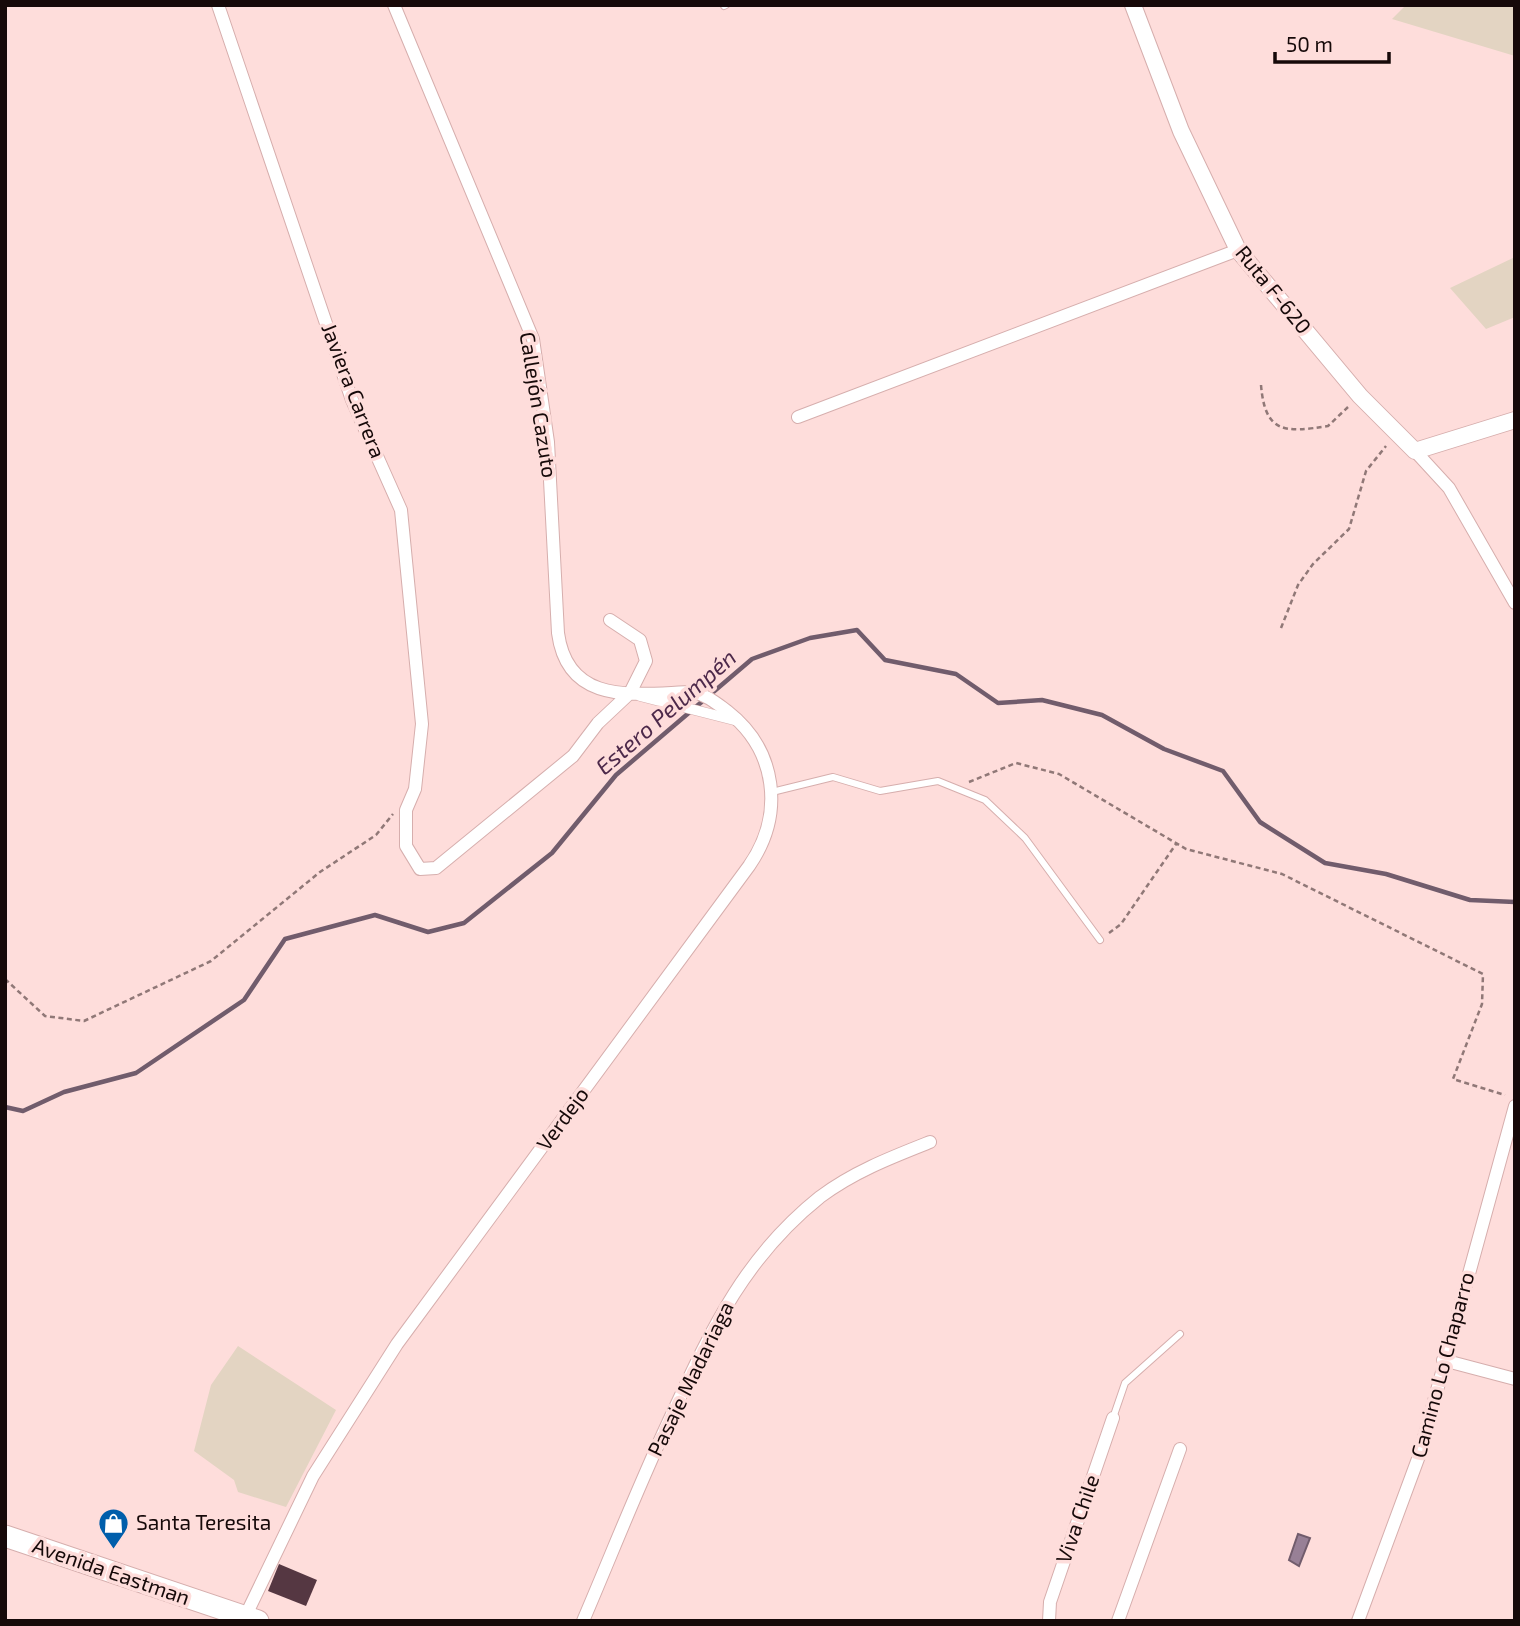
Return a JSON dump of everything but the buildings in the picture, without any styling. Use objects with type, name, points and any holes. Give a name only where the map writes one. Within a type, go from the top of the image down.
[{"type":"main road","name":"Avenida Eastman","points":[[5,1536],[251,1619]]},
{"type":"street","name":"Javiera Carrera","points":[[218,5],[352,400],[401,510],[422,724],[415,789],[406,810],[405,846],[420,869],[436,868],[573,757],[598,723],[630,694]]},
{"type":"street","name":"Callejón Cazuto","points":[[394,5],[533,339],[548,442],[558,633],[562,652],[572,669],[588,684],[608,692],[630,694]]},
{"type":"street","name":"Ruta F-620","points":[[1133,5],[1181,131],[1238,250],[1360,396],[1415,451]]},
{"type":"street","points":[[798,417],[1238,250]]},
{"type":"street","points":[[1515,420],[1415,451],[1449,488],[1515,603]]},
{"type":"street","points":[[610,620],[640,640],[646,661],[630,694]]},
{"type":"street","name":"Verdejo","points":[[251,1619],[288,1521],[313,1476],[397,1344],[758,854],[769,827],[772,792],[764,758],[740,721],[708,696],[694,692],[630,694]]},
{"type":"street","name":"Camino Lo Chaparro","points":[[1358,1621],[1419,1456],[1443,1360],[1515,1106]]},
{"type":"street","name":"Pasaje Madariaga","points":[[583,1621],[667,1425],[711,1329],[735,1289],[764,1253],[822,1196],[855,1175],[930,1142]]},
{"type":"street","points":[[1443,1360],[1515,1379]]},
{"type":"street","name":"Viva Chile","points":[[1049,1621],[1049,1602],[1113,1418]]},
{"type":"street","points":[[1118,1621],[1181,1449]]},
{"type":"lane","points":[[772,792],[833,777],[880,791],[938,781],[985,800],[1025,838],[1100,940]]},
{"type":"lane","points":[[1113,1418],[1125,1384],[1143,1364],[1180,1334]]},
{"type":"path","points":[[1261,385],[1263,410],[1272,423],[1289,428],[1328,426],[1360,396]]},
{"type":"path","points":[[1281,628],[1298,585],[1313,564],[1349,529],[1366,471],[1399,434]]},
{"type":"path","points":[[957,789],[987,773],[1016,763],[1059,774],[1176,844],[1282,874],[1483,974],[1482,1004],[1453,1079],[1515,1098]]},
{"type":"path","points":[[5,979],[45,1016],[84,1021],[211,961],[320,872],[376,835]]},
{"type":"path","points":[[1100,940],[1121,924],[1176,844]]},
{"type":"shaded area","points":[[1406,5],[1515,5],[1515,56],[1392,19]]},
{"type":"shaded area","points":[[1515,257],[1515,317],[1486,329],[1450,288]]},
{"type":"shaded area","points":[[238,1346],[336,1410],[286,1507],[238,1492],[234,1480],[194,1451],[211,1385]]},
{"type":"shaded area","points":[[1298,1534],[1310,1538],[1299,1566],[1289,1560]]},
{"type":"waterway","name":"Estero Pelumpén","points":[[5,1107],[23,1111],[64,1092],[136,1073],[244,1000],[285,939],[375,915],[428,932],[464,923],[552,853],[616,775],[752,659],[810,638],[857,630],[885,660],[956,674],[998,703],[1042,700],[1102,715],[1164,749],[1223,771],[1260,822],[1325,863],[1386,874],[1470,900],[1515,902]]},
{"type":"place","name":"Santa Teresita","points":[[113,1550]]}]
